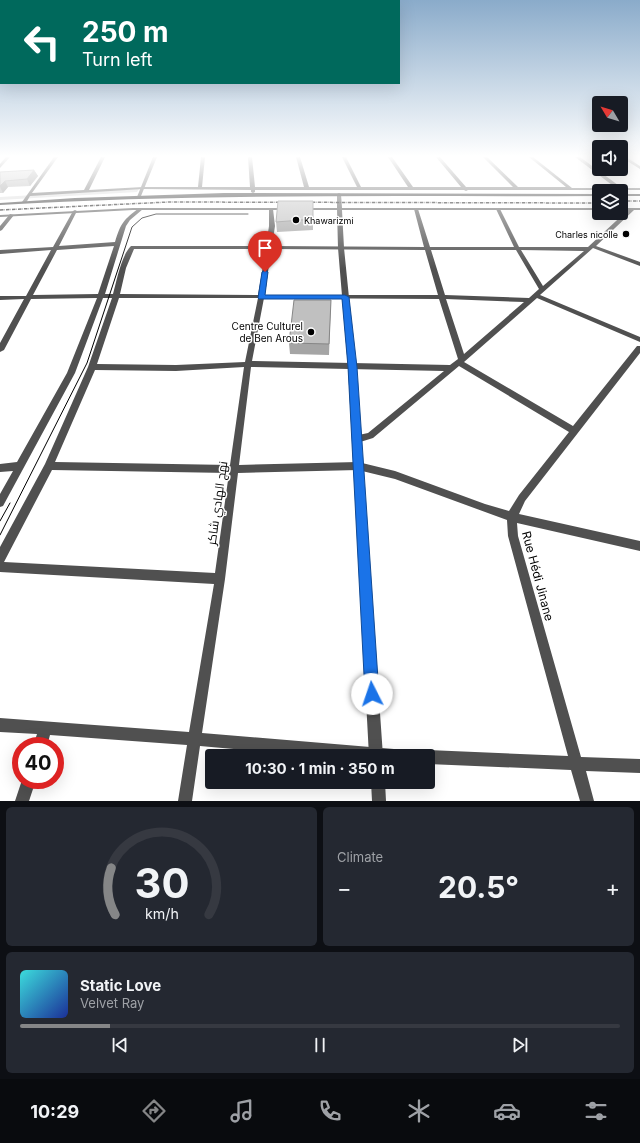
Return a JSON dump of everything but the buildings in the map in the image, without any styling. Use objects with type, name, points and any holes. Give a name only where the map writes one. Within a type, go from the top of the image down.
[{"type":"main road","points":[[0,204],[139,196],[271,194]]},
{"type":"main road","points":[[443,194],[592,196]]},
{"type":"main road","points":[[628,196],[640,195]]},
{"type":"street","points":[[24,202],[28,195],[37,194]]},
{"type":"street","points":[[338,194],[341,248],[357,439],[376,749]]},
{"type":"street","points":[[0,503],[71,373],[101,296],[123,226],[128,219],[141,209]]},
{"type":"street","points":[[0,216],[75,211],[141,209],[592,209]]},
{"type":"street","name":"نهج الهادي شاكر","points":[[185,801],[220,579],[248,364],[269,247],[272,226],[271,209]]},
{"type":"street","points":[[416,209],[461,361],[574,431]]},
{"type":"street","points":[[498,209],[517,248],[542,290]]},
{"type":"street","points":[[628,209],[640,209]]},
{"type":"street","points":[[357,439],[370,436],[461,361],[632,209]]},
{"type":"street","points":[[0,350],[75,211]]},
{"type":"street","points":[[0,229],[12,215]]},
{"type":"street","points":[[0,252],[118,244]]},
{"type":"street","points":[[0,558],[48,466],[92,367],[116,296],[123,268],[130,250],[134,247],[591,247],[640,264]]},
{"type":"street","points":[[0,298],[29,296],[533,298],[640,340]]},
{"type":"street","points":[[512,516],[522,498],[640,348]]},
{"type":"street","points":[[92,367],[176,368],[248,364],[452,368]]},
{"type":"street","points":[[0,468],[20,466]]},
{"type":"street","points":[[48,466],[235,469],[358,466],[378,470],[512,516],[640,546]]},
{"type":"street","name":"Rue Hédi Jinane","points":[[512,516],[513,536],[587,801]]},
{"type":"street","points":[[0,567],[220,579]]},
{"type":"street","points":[[0,725],[194,739],[301,749]]},
{"type":"street","points":[[43,737],[46,728]]},
{"type":"street","points":[[435,757],[576,762],[640,766]]},
{"type":"street","points":[[22,801],[26,789]]},
{"type":"street","points":[[378,789],[379,801]]},
{"type":"shaded area","points":[[46,194],[96,194],[0,200],[0,197]]},
{"type":"tram line","points":[[0,535],[87,363],[132,227],[142,218],[156,214],[248,214]]},
{"type":"tram line","points":[[0,521],[10,503]]},
{"type":"railway","points":[[628,201],[640,201]]},
{"type":"railway","points":[[0,210],[169,202],[592,203]]},
{"type":"place","name":"Khawarizmi","points":[[296,220]]},
{"type":"place","name":"Charles nicolle","points":[[626,234]]},
{"type":"place","name":"Centre Culturel de Ben Arous","points":[[311,332]]},
{"type":"route","points":[[265,272],[261,298],[345,297],[352,367],[372,694]]}]
